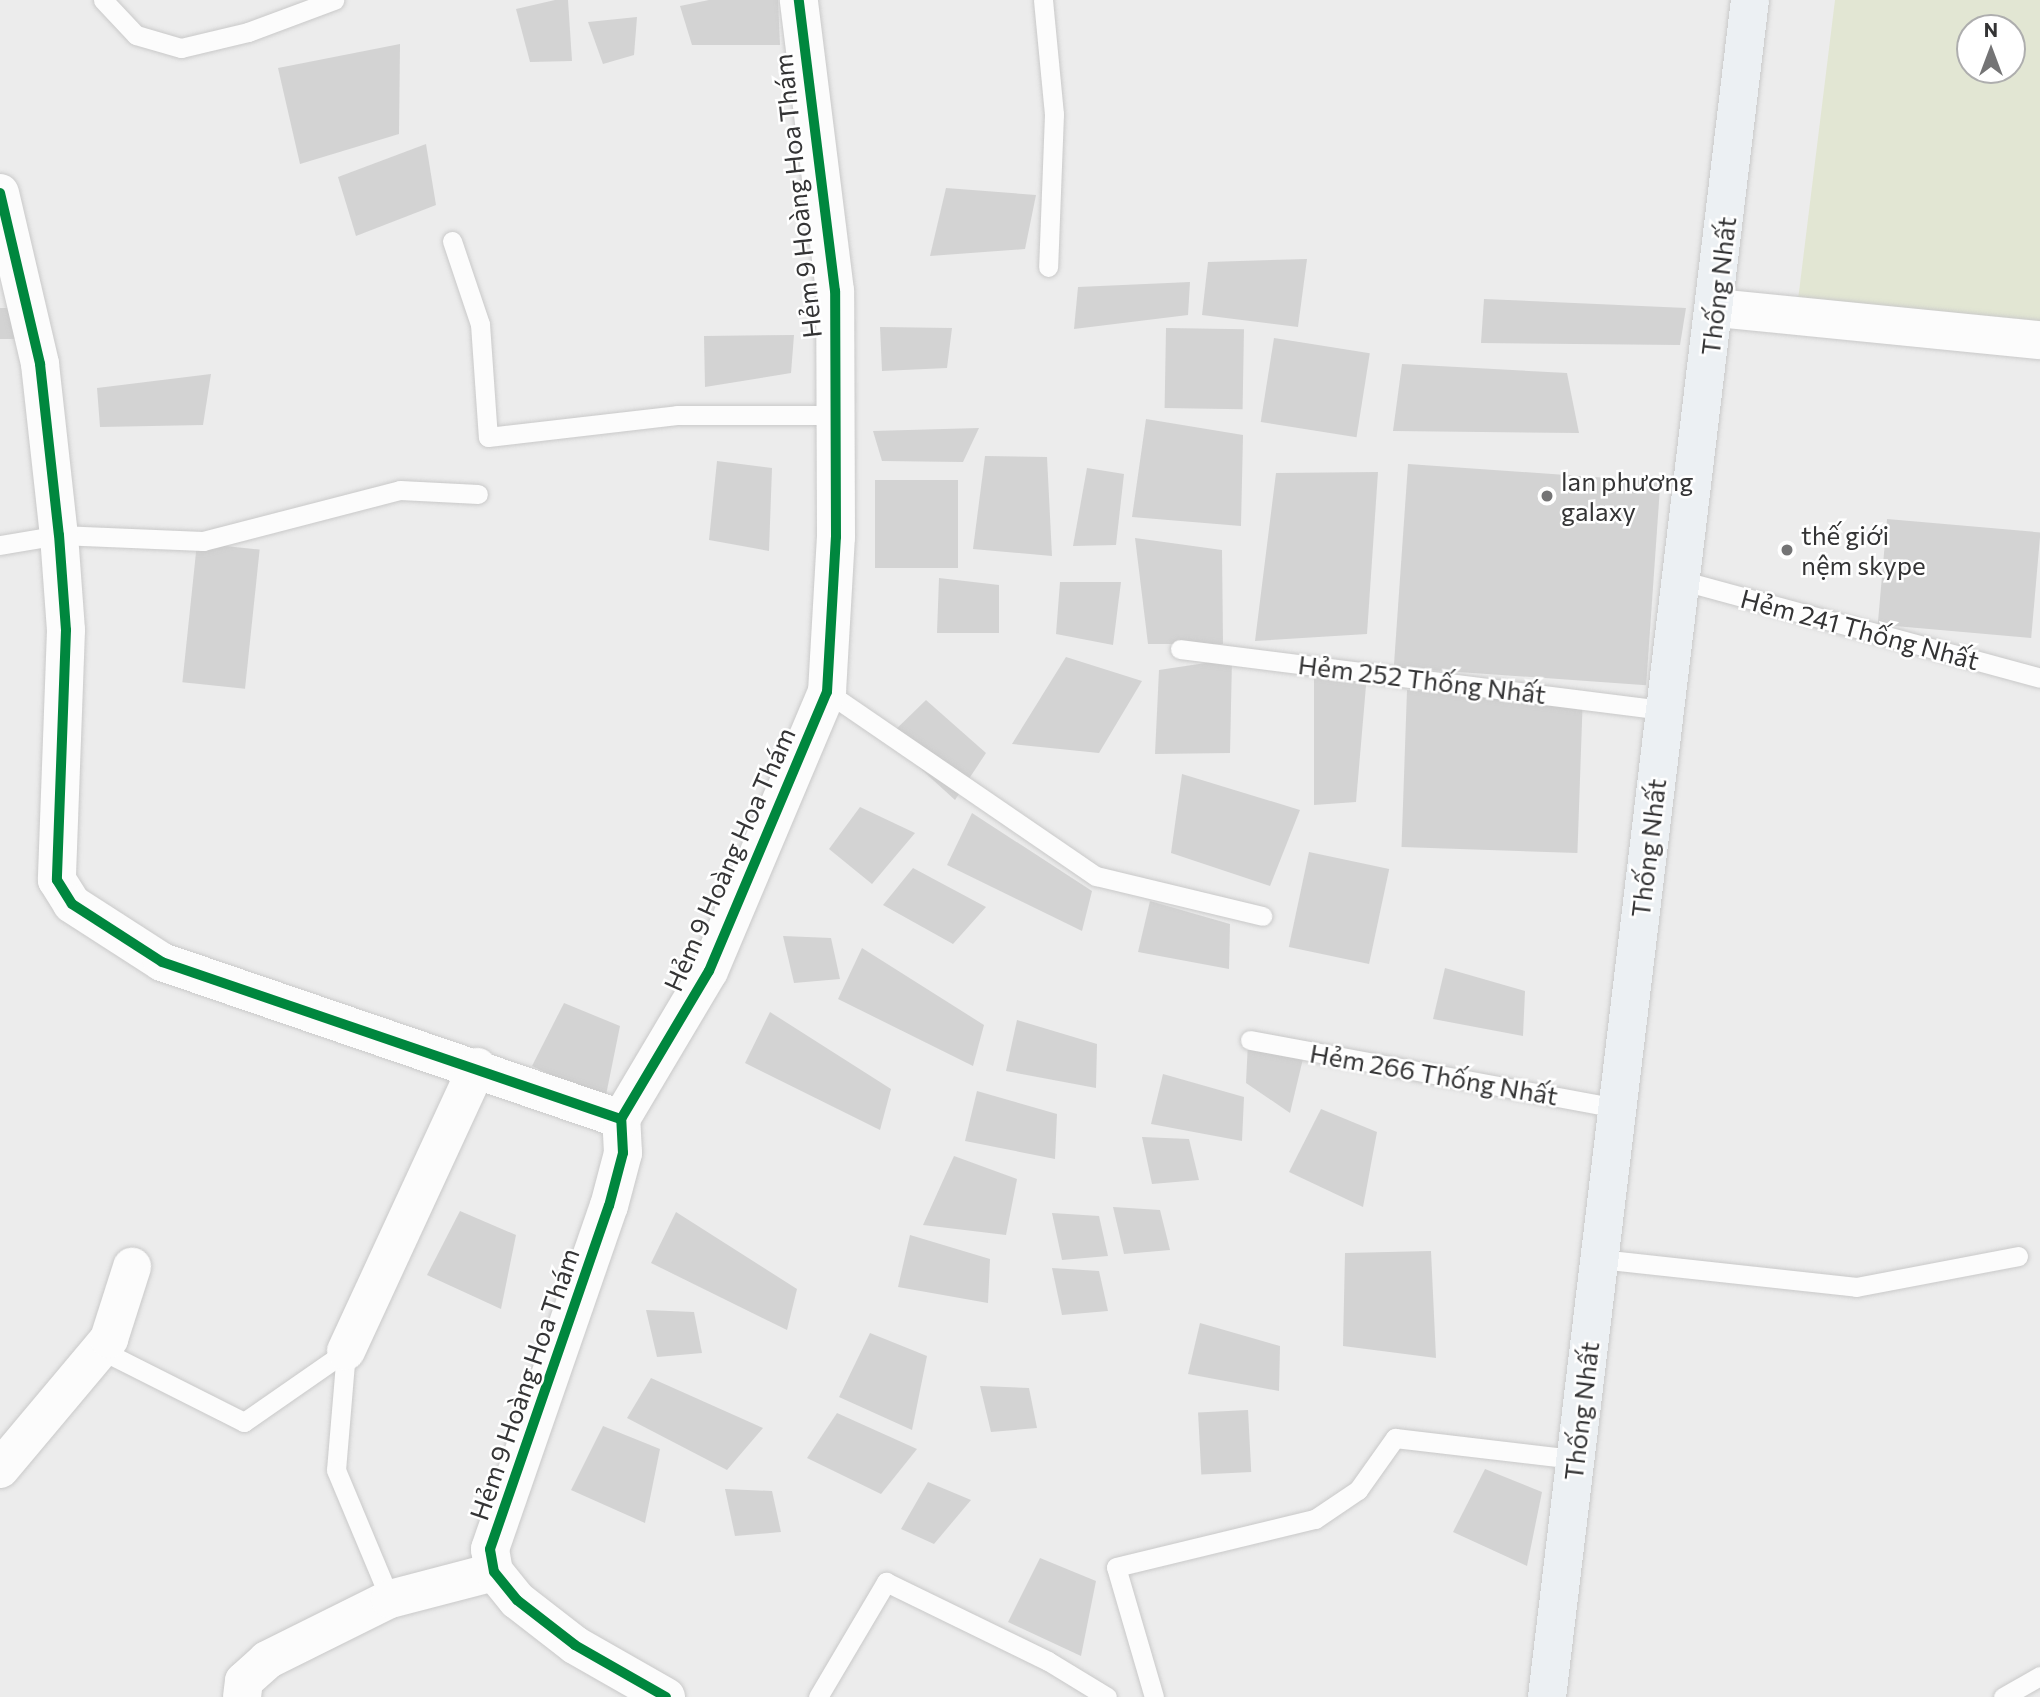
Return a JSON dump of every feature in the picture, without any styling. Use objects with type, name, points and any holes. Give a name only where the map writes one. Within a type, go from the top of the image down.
[{"type":"main road","name":"Thống Nhất","points":[[1546,1697],[1680,580],[1717,308],[1750,0]]},
{"type":"street","name":"Hẻm 9 Hoàng Hoa Thám","points":[[494,1572],[490,1549],[609,1206],[624,1153],[621,1119],[709,971],[827,692],[836,537],[835,291],[799,0]]},
{"type":"street","points":[[0,193],[40,364],[59,535],[65,630],[57,880],[72,904],[162,962],[477,1067],[621,1119]]},
{"type":"street","points":[[1717,308],[2040,340]]},
{"type":"street","points":[[346,1351],[477,1067]]},
{"type":"street","points":[[0,1469],[101,1350],[132,1267]]},
{"type":"street","points":[[242,1697],[244,1681],[267,1660],[390,1599],[494,1572],[517,1600],[575,1645],[666,1697]]},
{"type":"lane","points":[[103,0],[136,35],[181,48],[248,32],[334,0]]},
{"type":"lane","points":[[1043,0],[1054,114],[1048,267]]},
{"type":"lane","points":[[452,241],[480,324],[488,437],[677,415],[837,415]]},
{"type":"lane","points":[[0,545],[59,535],[203,541],[400,490],[478,494]]},
{"type":"lane","name":"Hẻm 241 Thống Nhất","points":[[1680,580],[2040,678]]},
{"type":"lane","name":"Hẻm 252 Thống Nhất","points":[[1180,649],[1664,710]]},
{"type":"lane","points":[[827,692],[1096,877],[1262,916]]},
{"type":"lane","name":"Hẻm 266 Thống Nhất","points":[[1250,1040],[1618,1108]]},
{"type":"lane","points":[[1600,1259],[1856,1286],[2018,1256]]},
{"type":"lane","points":[[101,1350],[244,1422],[346,1351]]},
{"type":"lane","points":[[346,1351],[336,1469],[390,1599]]},
{"type":"lane","points":[[1154,1697],[1116,1567],[1315,1519],[1358,1490],[1395,1438],[1576,1459]]},
{"type":"lane","points":[[818,1697],[886,1582],[1048,1661],[1107,1697]]},
{"type":"lane","points":[[2003,1697],[2040,1676]]},
{"type":"green space","points":[[1835,0],[2040,0],[2040,328],[1798,300]]},
{"type":"building","points":[[555,0],[568,0],[572,61],[530,62],[516,9]]},
{"type":"building","points":[[709,0],[778,0],[780,45],[692,45],[680,6]]},
{"type":"building","points":[[637,17],[634,55],[603,64],[588,22]]},
{"type":"building","points":[[400,44],[399,134],[300,164],[278,68]]},
{"type":"building","points":[[426,144],[436,205],[356,236],[338,177]]},
{"type":"building","points":[[946,188],[1036,195],[1025,249],[930,256]]},
{"type":"building","points":[[1307,259],[1298,327],[1202,315],[1208,262]]},
{"type":"building","points":[[1190,282],[1188,315],[1074,329],[1078,287]]},
{"type":"building","points":[[1484,299],[1686,308],[1680,345],[1481,343]]},
{"type":"building","points":[[0,308],[16,308],[16,339],[0,339]]},
{"type":"building","points":[[880,327],[952,328],[947,368],[882,371]]},
{"type":"building","points":[[1166,328],[1244,329],[1243,409],[1165,408]]},
{"type":"building","points":[[794,335],[791,373],[705,387],[704,336]]},
{"type":"building","points":[[1274,338],[1370,353],[1357,437],[1261,422]]},
{"type":"building","points":[[1402,364],[1567,373],[1579,433],[1393,431]]},
{"type":"building","points":[[211,374],[203,425],[100,427],[97,388]]},
{"type":"building","points":[[1146,419],[1243,435],[1241,526],[1132,517]]},
{"type":"building","points":[[979,428],[963,462],[882,461],[873,431]]},
{"type":"building","points":[[985,456],[1047,457],[1052,556],[973,549]]},
{"type":"building","points":[[717,461],[772,468],[769,551],[709,540]]},
{"type":"building","points":[[1408,464],[1660,482],[1646,685],[1394,668]]},
{"type":"building","points":[[1087,468],[1124,474],[1116,545],[1073,546]]},
{"type":"building","points":[[1378,472],[1367,634],[1255,641],[1276,473]]},
{"type":"building","points":[[875,480],[958,480],[958,568],[875,568]]},
{"type":"building","points":[[1887,519],[2040,532],[2031,638],[1878,625]]},
{"type":"building","points":[[1135,538],[1222,550],[1223,644],[1148,644]]},
{"type":"building","points":[[197,543],[260,550],[245,689],[182,682]]},
{"type":"building","points":[[939,578],[999,585],[999,633],[937,633]]},
{"type":"building","points":[[1060,582],[1121,582],[1113,645],[1056,634]]},
{"type":"building","points":[[1066,657],[1142,681],[1099,753],[1012,744]]},
{"type":"building","points":[[1232,659],[1230,753],[1155,754],[1159,670]]},
{"type":"building","points":[[1314,674],[1367,674],[1356,802],[1314,805]]},
{"type":"building","points":[[1407,690],[1583,696],[1577,853],[1402,847]]},
{"type":"building","points":[[926,700],[986,753],[955,800],[887,738]]},
{"type":"building","points":[[1182,774],[1300,810],[1270,886],[1171,853]]},
{"type":"building","points":[[860,807],[915,833],[872,884],[829,849]]},
{"type":"building","points":[[972,813],[1092,891],[1082,931],[947,865]]},
{"type":"building","points":[[1309,852],[1389,869],[1369,964],[1289,947]]},
{"type":"building","points":[[913,868],[986,907],[953,944],[883,905]]},
{"type":"building","points":[[1150,901],[1230,924],[1229,969],[1138,952]]},
{"type":"building","points":[[783,936],[831,938],[840,979],[794,983]]},
{"type":"building","points":[[862,948],[984,1025],[973,1066],[838,999]]},
{"type":"building","points":[[1445,968],[1525,991],[1523,1036],[1433,1019]]},
{"type":"building","points":[[564,1003],[620,1026],[605,1100],[532,1066]]},
{"type":"building","points":[[770,1012],[891,1089],[880,1130],[745,1063]]},
{"type":"building","points":[[1017,1020],[1097,1044],[1096,1088],[1006,1071]]},
{"type":"building","points":[[1248,1042],[1307,1042],[1290,1113],[1246,1083]]},
{"type":"building","points":[[1163,1074],[1244,1097],[1242,1141],[1151,1124]]},
{"type":"building","points":[[977,1091],[1057,1114],[1055,1159],[965,1141]]},
{"type":"building","points":[[1321,1109],[1377,1132],[1363,1207],[1289,1172]]},
{"type":"building","points":[[1142,1137],[1189,1139],[1199,1180],[1152,1184]]},
{"type":"building","points":[[954,1156],[1017,1179],[1006,1235],[923,1225]]},
{"type":"building","points":[[1113,1207],[1160,1210],[1170,1250],[1124,1254]]},
{"type":"building","points":[[460,1211],[516,1235],[501,1309],[427,1275]]},
{"type":"building","points":[[676,1212],[797,1289],[787,1330],[651,1263]]},
{"type":"building","points":[[1052,1213],[1099,1216],[1108,1256],[1062,1260]]},
{"type":"building","points":[[910,1235],[990,1259],[988,1303],[898,1287]]},
{"type":"building","points":[[1431,1251],[1436,1358],[1343,1346],[1345,1253]]},
{"type":"building","points":[[1052,1268],[1099,1271],[1108,1311],[1062,1315]]},
{"type":"building","points":[[646,1310],[694,1312],[702,1353],[657,1357]]},
{"type":"building","points":[[1200,1323],[1280,1346],[1279,1391],[1188,1374]]},
{"type":"building","points":[[870,1333],[927,1356],[912,1430],[839,1397]]},
{"type":"building","points":[[651,1378],[763,1428],[727,1470],[627,1418]]},
{"type":"building","points":[[980,1386],[1029,1388],[1037,1428],[991,1432]]},
{"type":"building","points":[[1248,1410],[1251,1472],[1201,1475],[1198,1413]]},
{"type":"building","points":[[837,1413],[917,1449],[881,1494],[807,1458]]},
{"type":"building","points":[[603,1426],[660,1449],[645,1523],[571,1490]]},
{"type":"building","points":[[1485,1469],[1542,1492],[1527,1566],[1453,1532]]},
{"type":"building","points":[[928,1482],[971,1500],[934,1544],[901,1529]]},
{"type":"building","points":[[725,1489],[772,1491],[781,1532],[735,1536]]},
{"type":"building","points":[[1040,1558],[1096,1581],[1081,1656],[1008,1622]]},
{"type":"cycle path","points":[[666,1697],[575,1645],[517,1600],[494,1572],[490,1549],[609,1206],[623,1153],[621,1119],[709,971],[827,692],[836,537],[835,291],[799,0]]},
{"type":"cycle path","points":[[0,193],[40,364],[59,535],[66,630],[57,880],[72,904],[162,962],[621,1119]]},
{"type":"place","name":"lan phương galaxy","points":[[1547,496]]},
{"type":"place","name":"thế giới nệm skype","points":[[1787,550]]}]
